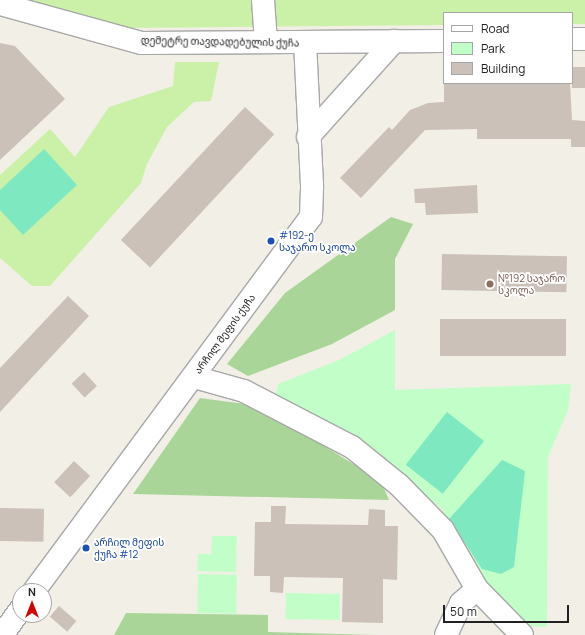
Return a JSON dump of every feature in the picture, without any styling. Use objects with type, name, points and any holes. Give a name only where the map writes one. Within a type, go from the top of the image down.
[{"type":"street","points":[[264,0],[266,42]]},
{"type":"street","name":"დემეტრე თავდადებულის ქუჩა","points":[[0,4],[142,43],[443,41]]},
{"type":"street","points":[[573,39],[585,39]]},
{"type":"street","points":[[308,137],[394,41]]},
{"type":"street","name":"არჩილ მეფის ქუჩა","points":[[40,583],[311,217],[312,185],[308,137],[305,42]]},
{"type":"street","points":[[194,377],[244,391],[352,448],[399,485],[443,530],[477,589],[522,635]]},
{"type":"street","points":[[446,635],[460,603],[477,589]]},
{"type":"street","points":[[2,635],[12,621]]},
{"type":"green space","points":[[20,0],[585,0],[585,24],[573,24],[573,12],[443,12],[443,25],[128,28]]},
{"type":"green space","points":[[175,62],[219,62],[211,101],[194,102],[167,127],[147,164],[141,183],[50,286],[32,286],[0,258],[0,175],[50,129],[75,157],[109,107],[173,86]]},
{"type":"green space","points":[[44,149],[77,185],[23,235],[0,210],[0,190]]},
{"type":"green space","points":[[391,217],[413,224],[395,259],[395,310],[332,344],[248,376],[227,364],[285,293]]},
{"type":"green space","points":[[395,330],[395,390],[571,384],[568,410],[548,457],[547,627],[527,626],[480,576],[441,508],[347,433],[275,399],[278,384],[339,360]]},
{"type":"green space","points":[[200,398],[259,406],[381,481],[389,500],[133,494]]},
{"type":"green space","points":[[447,412],[484,441],[443,494],[406,465]]},
{"type":"green space","points":[[502,460],[525,471],[514,567],[501,574],[482,569],[449,519]]},
{"type":"green space","points":[[212,536],[237,536],[236,572],[197,571],[198,554],[211,554]]},
{"type":"green space","points":[[198,574],[237,575],[236,614],[197,613]]},
{"type":"green space","points":[[286,593],[340,594],[340,620],[286,619]]},
{"type":"green space","points":[[126,613],[268,615],[268,632],[375,635],[114,635]]},
{"type":"building","points":[[0,43],[15,46],[65,99],[0,160]]},
{"type":"building","points":[[573,67],[585,67],[585,88],[572,88]]},
{"type":"building","points":[[444,84],[570,84],[572,120],[585,121],[585,147],[571,147],[571,139],[477,139],[477,129],[425,130],[361,198],[340,178],[389,127],[392,130],[410,110],[428,103],[444,102]]},
{"type":"building","points":[[245,107],[274,134],[150,267],[121,240]]},
{"type":"building","points":[[477,185],[478,213],[426,215],[425,203],[415,203],[414,189]]},
{"type":"building","points":[[442,254],[567,256],[566,292],[441,290]]},
{"type":"building","points":[[68,296],[89,316],[0,412],[0,368]]},
{"type":"building","points":[[440,319],[566,319],[566,356],[440,356]]},
{"type":"building","points":[[84,372],[97,386],[85,397],[72,384]]},
{"type":"building","points":[[74,461],[90,476],[70,497],[54,482]]},
{"type":"building","points":[[271,506],[286,506],[285,524],[368,525],[369,509],[385,510],[385,526],[398,526],[397,580],[383,579],[383,623],[342,622],[343,578],[284,577],[283,593],[270,592],[270,576],[254,576],[255,522],[271,522]]},
{"type":"building","points":[[0,508],[44,509],[43,542],[0,541]]},
{"type":"building","points":[[59,606],[76,621],[67,632],[52,618],[52,614]]},
{"type":"place","name":"#192-ე საჯარო სკოლა","points":[[271,241]]},
{"type":"place","name":"№192 საჯარო სკოლა","points":[[490,284]]},
{"type":"place","name":"არჩილ მეფის ქუჩა #12","points":[[86,548]]}]
